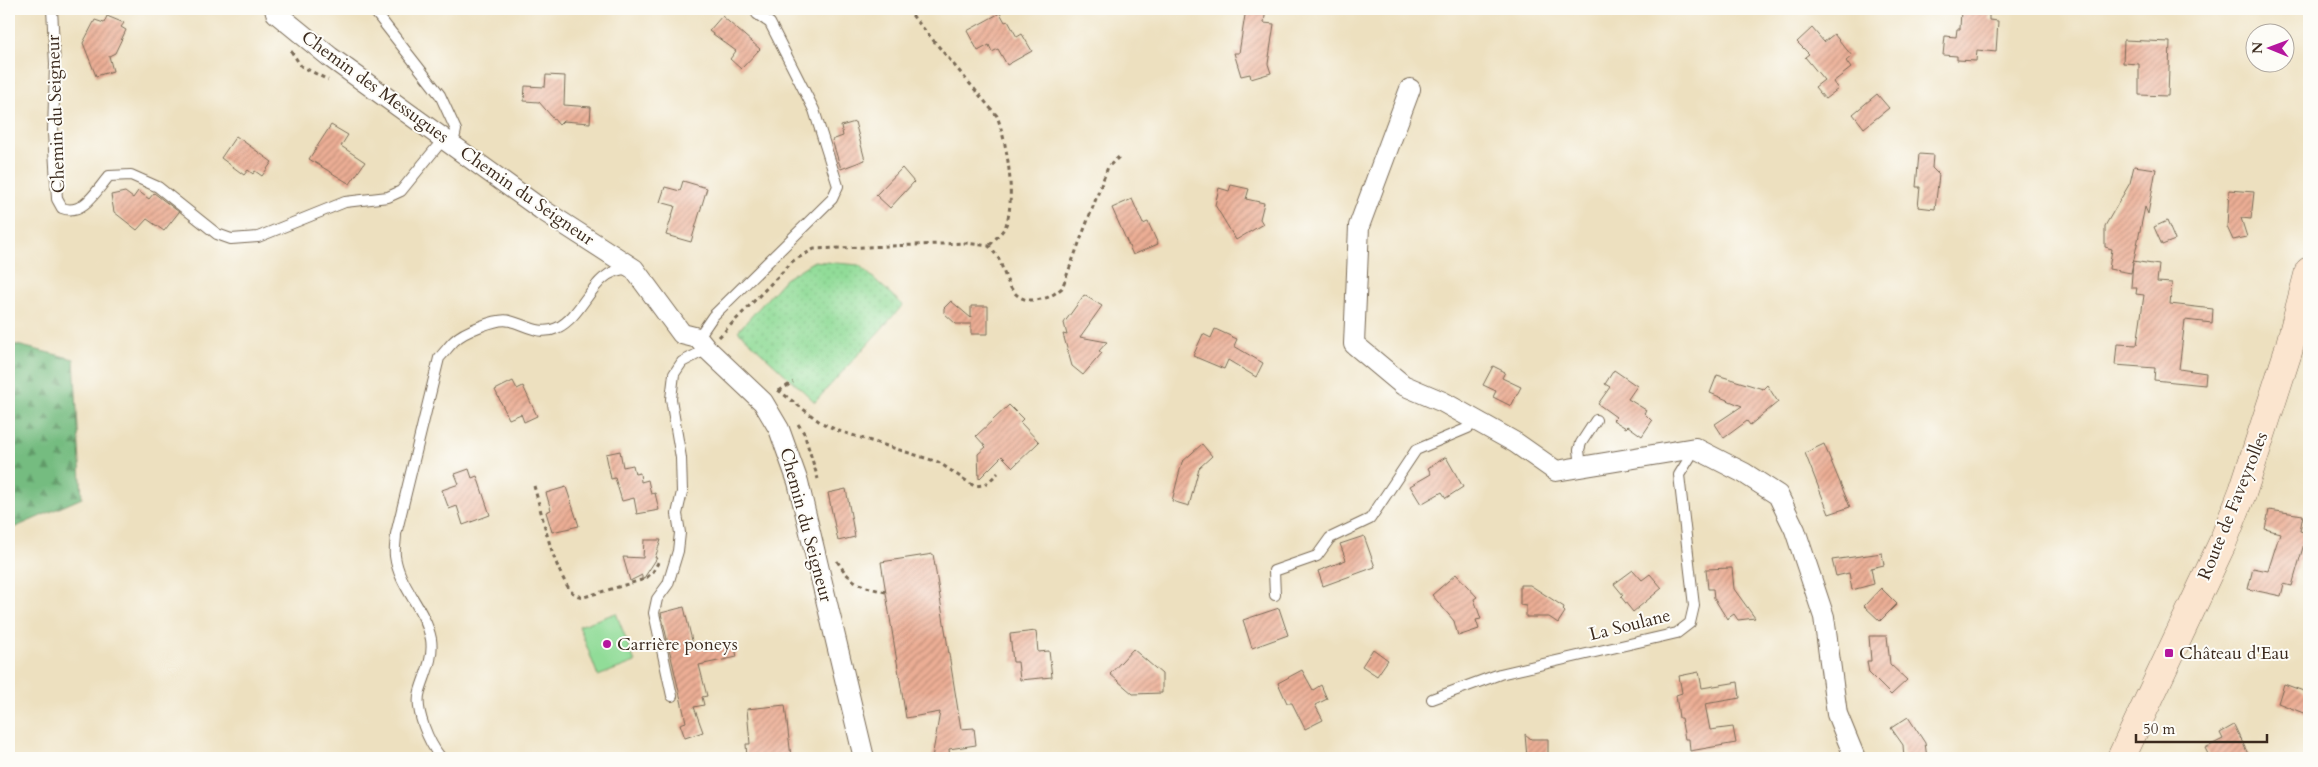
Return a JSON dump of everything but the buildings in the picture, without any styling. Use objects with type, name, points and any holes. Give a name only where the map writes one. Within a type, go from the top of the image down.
[{"type":"main road","name":"Route de Faveyrolles","points":[[2121,758],[2222,544],[2243,491],[2288,352],[2309,271]]},
{"type":"street","name":"Chemin des Messugues","points":[[275,9],[276,13],[330,57],[454,144]]},
{"type":"street","points":[[1410,89],[1359,226],[1354,344],[1403,385],[1443,402],[1516,443],[1556,471],[1696,448],[1744,473],[1778,495],[1795,530],[1824,617],[1838,714],[1855,758]]},
{"type":"street","name":"Chemin du Seigneur","points":[[454,144],[541,209],[634,269],[682,334],[703,344],[763,402],[779,430],[798,482],[864,758]]},
{"type":"lane","name":"Chemin du Seigneur","points":[[52,9],[55,64],[53,133],[58,199],[62,208],[72,212],[81,209],[109,176],[131,175],[158,187],[217,234],[230,239],[258,237],[345,202],[388,197],[401,191],[441,142],[454,144]]},
{"type":"lane","points":[[373,9],[440,94],[456,130],[454,144]]},
{"type":"lane","points":[[672,696],[654,613],[657,599],[668,584],[678,551],[680,533],[677,514],[682,492],[681,458],[672,391],[674,374],[682,362],[703,344],[713,316],[832,198],[838,186],[814,110],[770,23],[757,14]]},
{"type":"lane","points":[[440,758],[422,721],[419,693],[429,668],[431,641],[425,616],[402,580],[395,556],[396,534],[439,358],[456,340],[495,320],[509,320],[528,329],[543,331],[557,328],[567,320],[604,276],[617,269],[634,269]]},
{"type":"lane","points":[[1581,466],[1579,450],[1581,443],[1596,420]]},
{"type":"lane","points":[[1275,595],[1274,571],[1317,556],[1330,538],[1370,519],[1416,450],[1468,428],[1476,421]]},
{"type":"lane","name":"La Soulane","points":[[1432,699],[1500,674],[1677,633],[1690,623],[1694,606],[1679,476],[1696,448]]},
{"type":"path","points":[[907,9],[996,116],[1005,137],[1010,202],[1005,226],[989,246]]},
{"type":"path","points":[[703,344],[792,262],[814,250],[966,243],[989,246],[998,257],[1007,283],[1016,295],[1028,301],[1048,299],[1062,288],[1108,167],[1120,156]]},
{"type":"path","points":[[779,390],[793,382]]},
{"type":"path","points":[[779,390],[789,408]]},
{"type":"path","points":[[779,390],[820,422],[840,431],[938,462],[974,486],[985,485],[998,473]]},
{"type":"path","points":[[794,416],[804,433],[820,487]]},
{"type":"path","points":[[534,486],[559,566],[568,588],[575,596],[584,597],[645,579],[653,572],[662,551]]},
{"type":"path","points":[[836,559],[848,578],[869,588],[886,592]]},
{"type":"green space","points":[[814,261],[859,265],[903,305],[815,402],[738,331],[785,279]]},
{"type":"green space","points":[[9,343],[74,359],[82,498],[9,530]]},
{"type":"green space","name":"Carrière poneys","points":[[616,613],[635,662],[598,676],[579,626]]},
{"type":"place","name":"Carrière poneys","points":[[607,644]]},
{"type":"place","name":"Château d'Eau","points":[[2169,653]]}]
